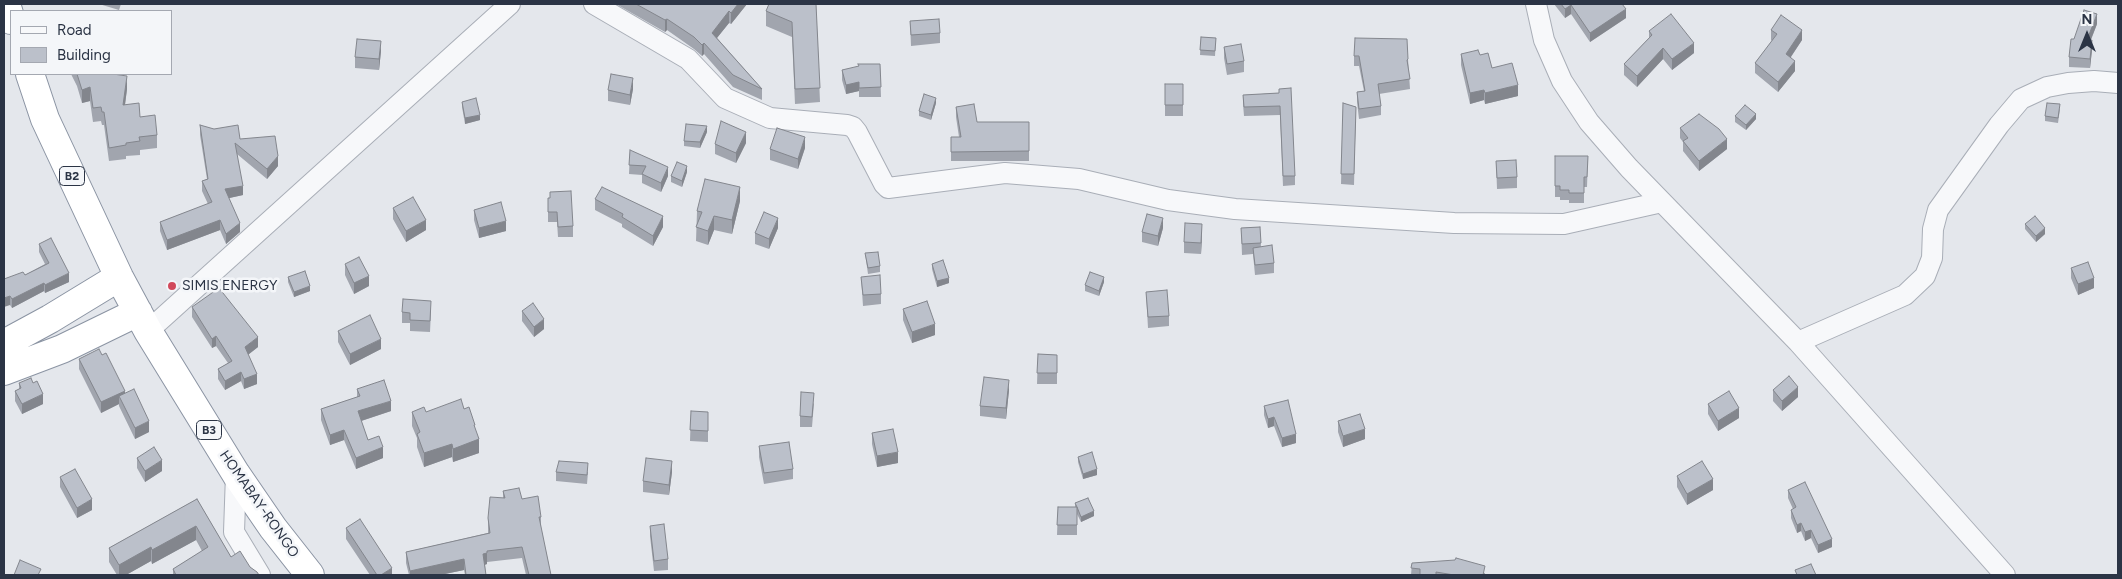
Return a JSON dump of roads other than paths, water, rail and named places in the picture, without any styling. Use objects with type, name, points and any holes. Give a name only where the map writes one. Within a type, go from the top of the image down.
[{"type":"highway","points":[[6,4],[10,17]]},
{"type":"highway","name":"B2","points":[[30,75],[45,119],[119,277]]},
{"type":"highway","points":[[4,344],[50,319],[119,277]]},
{"type":"highway","name":"HOMABAY-RONGO","points":[[119,277],[143,322],[236,474],[273,528],[310,575]]},
{"type":"highway","points":[[4,371],[143,322]]},
{"type":"street","points":[[143,322],[510,4]]},
{"type":"street","points":[[594,4],[688,59],[725,98],[770,118],[847,124],[857,132],[884,184],[888,188],[1005,173],[1078,178],[1168,200],[1235,209],[1454,223],[1564,224],[1662,202]]},
{"type":"street","points":[[1536,4],[1544,40],[1562,81],[1589,122],[1629,168],[1798,342],[2004,575]]},
{"type":"street","points":[[1798,342],[1905,295],[1925,276],[1932,258],[1933,229],[1938,210],[1999,125],[2021,99],[2046,88],[2068,83],[2094,81],[2118,83]]},
{"type":"street","points":[[236,474],[234,532],[260,575]]},
{"type":"place","name":"SIMIS ENERGY","points":[[172,286]]}]
